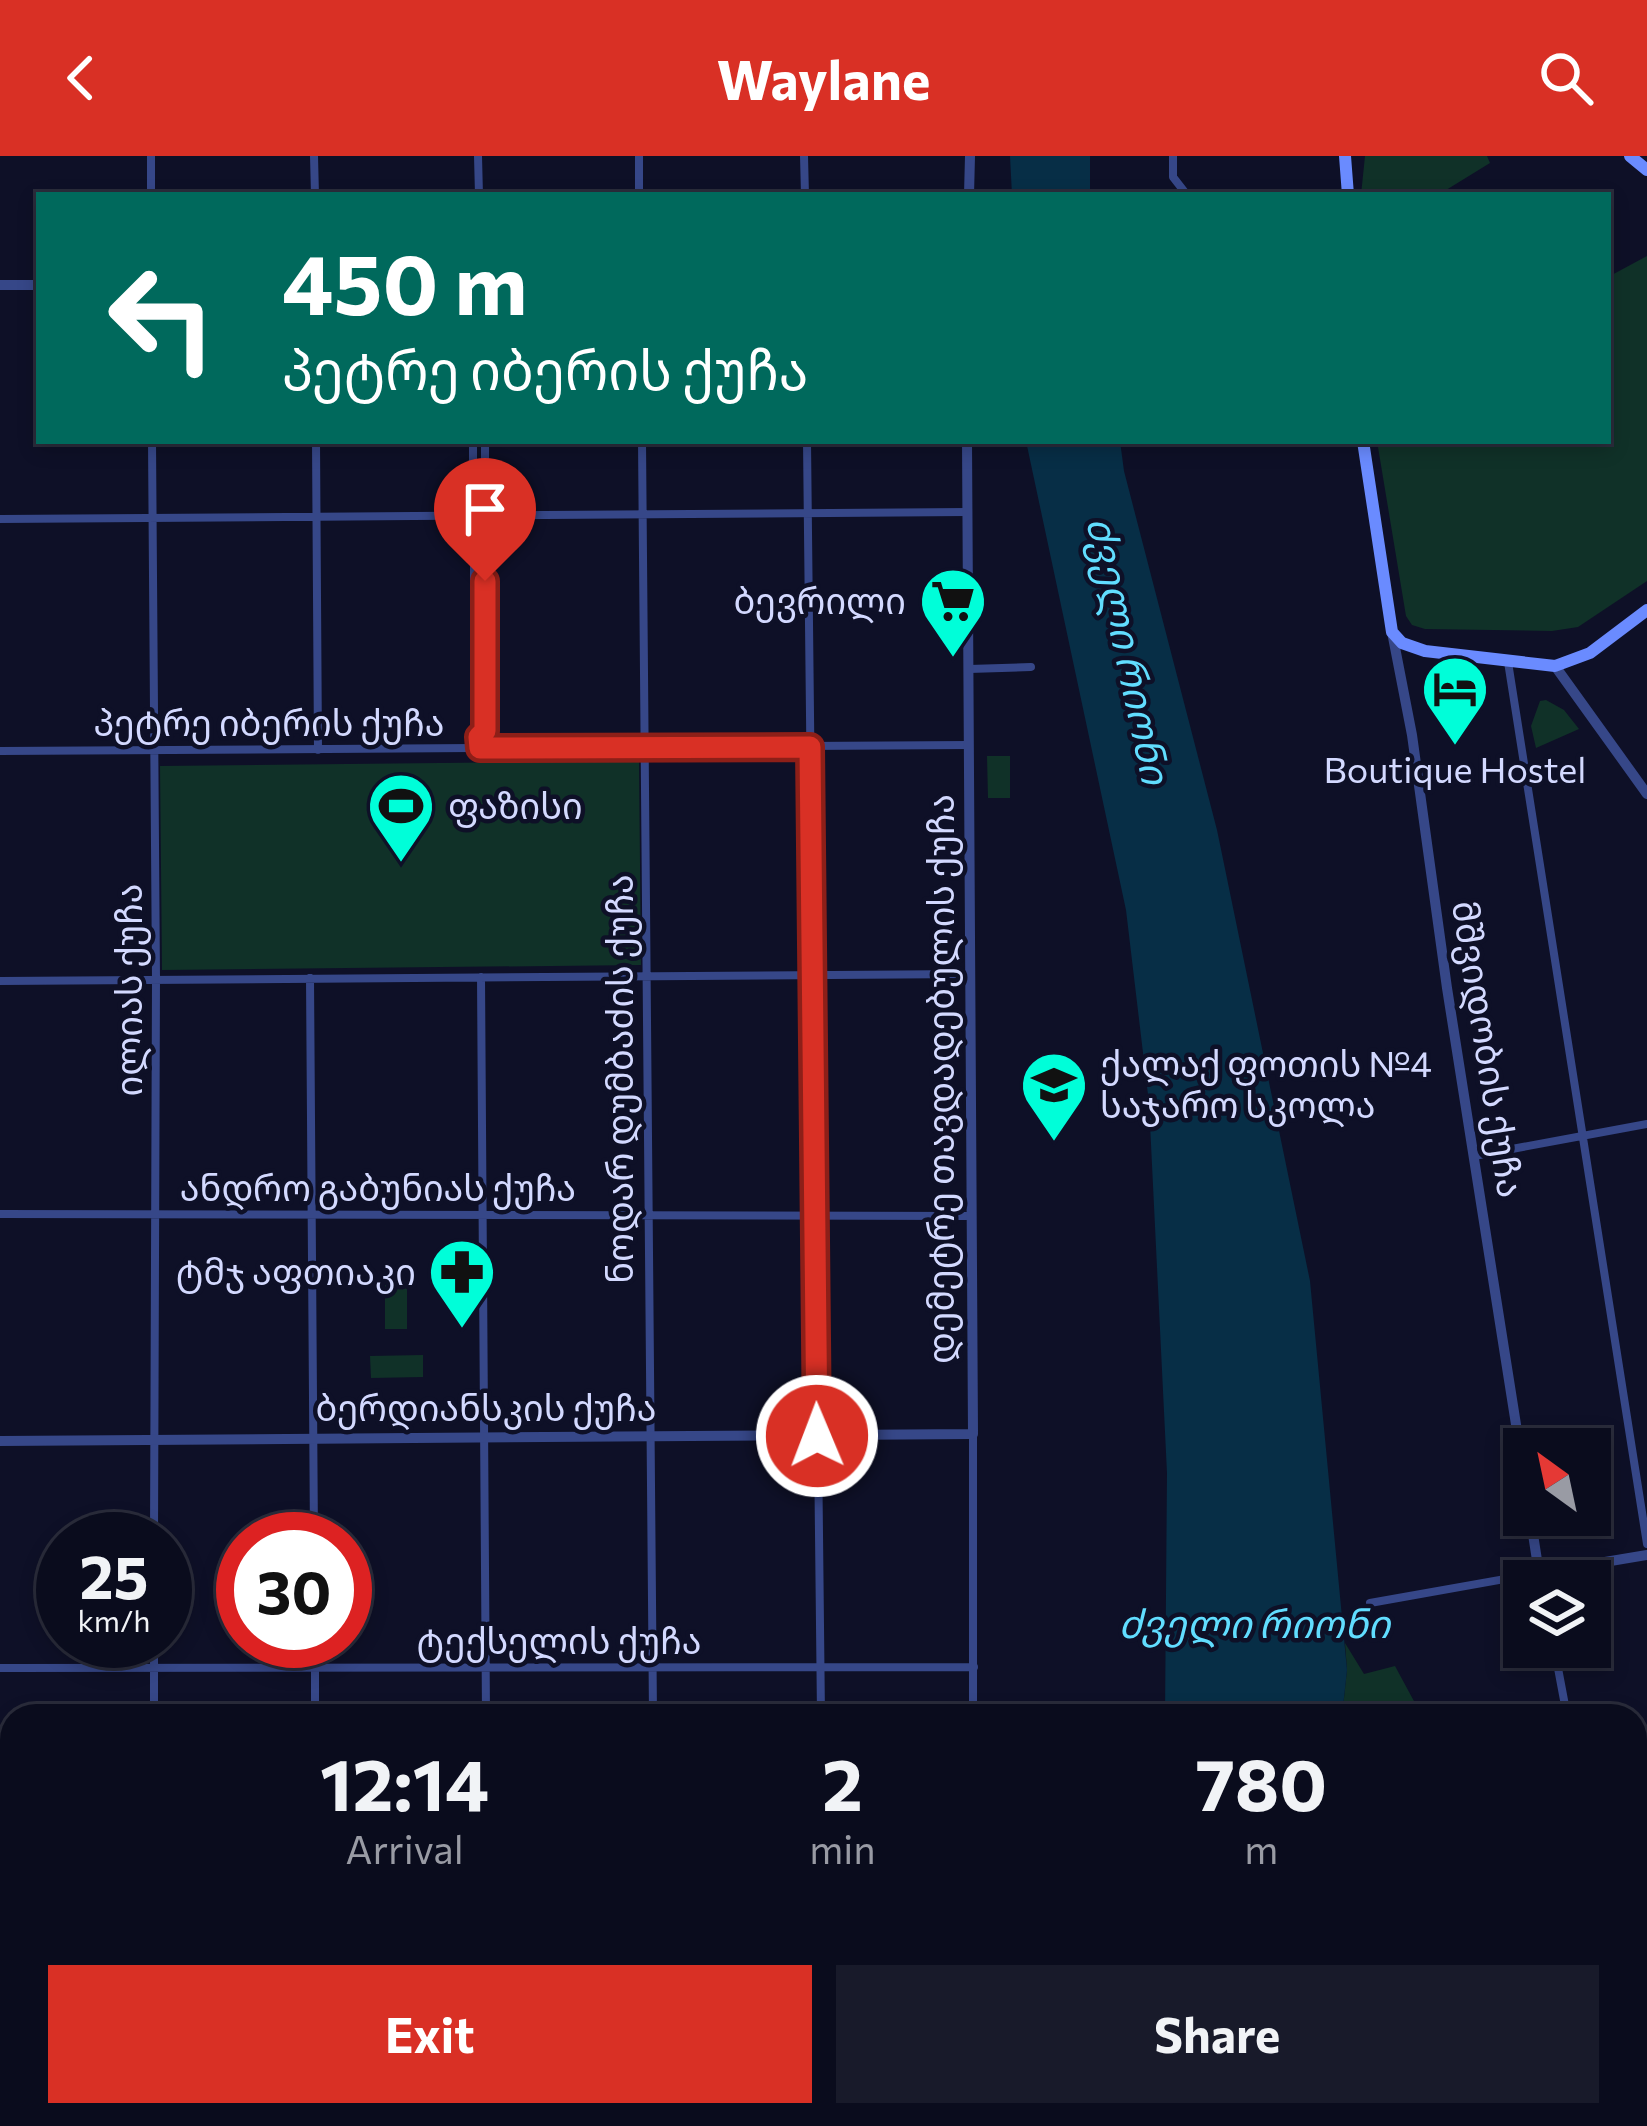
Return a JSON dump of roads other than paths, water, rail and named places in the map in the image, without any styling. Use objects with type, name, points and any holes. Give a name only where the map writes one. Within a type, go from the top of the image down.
[{"type":"main road","points":[[1345,156],[1348,192]]},
{"type":"main road","points":[[1630,156],[1647,170]]},
{"type":"main road","points":[[1363,444],[1392,632],[1402,643],[1555,666],[1589,653],[1647,610]]},
{"type":"street","points":[[151,156],[151,192]]},
{"type":"street","points":[[314,156],[315,192]]},
{"type":"street","points":[[478,156],[479,192]]},
{"type":"street","points":[[639,156],[640,192]]},
{"type":"street","points":[[804,156],[805,192]]},
{"type":"street","points":[[969,192],[970,156]]},
{"type":"street","points":[[1173,156],[1174,177],[1185,192]]},
{"type":"street","points":[[0,285],[36,285]]},
{"type":"street","name":"ილიას ქუჩა","points":[[152,444],[154,1512]]},
{"type":"street","points":[[316,444],[318,750]]},
{"type":"street","points":[[473,444],[473,500],[480,510]]},
{"type":"street","points":[[480,748],[474,732],[474,532],[485,500],[485,444]]},
{"type":"street","name":"ნოდარ დუმბაძის ქუჩა","points":[[642,444],[653,1704]]},
{"type":"street","points":[[807,444],[820,1704]]},
{"type":"street","name":"დემეტრე თავდადებულის ქუჩა","points":[[968,444],[973,1704]]},
{"type":"street","points":[[0,519],[316,517],[480,510],[968,512]]},
{"type":"street","name":"მშვიდობის ქუჩა","points":[[1392,632],[1412,735],[1517,1428]]},
{"type":"street","points":[[1394,658],[1425,650]]},
{"type":"street","points":[[1508,660],[1647,1544]]},
{"type":"street","points":[[1555,666],[1647,794]]},
{"type":"street","points":[[969,669],[1031,667]]},
{"type":"street","name":"პეტრე იბერის ქუჩა","points":[[0,751],[969,746]]},
{"type":"street","points":[[0,981],[970,974]]},
{"type":"street","points":[[481,977],[486,1704]]},
{"type":"street","points":[[310,978],[314,1512]]},
{"type":"street","points":[[1474,1156],[1647,1124]]},
{"type":"street","name":"ანდრო გაბუნიას ქუჩა","points":[[0,1214],[971,1216]]},
{"type":"street","name":"ბერდიანსკის ქუჩა","points":[[0,1441],[973,1434]]},
{"type":"street","points":[[1611,1562],[1647,1555]]},
{"type":"street","points":[[1370,1603],[1503,1583]]},
{"type":"street","name":"ტექსელის ქუჩა","points":[[372,1668],[974,1667]]},
{"type":"street","points":[[315,1668],[315,1704]]},
{"type":"street","name":"ტექსელის ქუჩა","points":[[0,1669],[315,1668]]},
{"type":"street","points":[[1558,1668],[1565,1704]]},
{"type":"street","points":[[154,1669],[154,1704]]},
{"type":"water","points":[[1010,156],[1090,156],[1090,192],[1012,192]]},
{"type":"water","name":"ძველი რიონი","points":[[1027,444],[1120,444],[1217,830],[1310,1281],[1347,1670],[1343,1704],[1165,1704],[1167,1473],[1149,1103],[1126,910]]},
{"type":"place","name":"ბევრილი","points":[[953,660]]},
{"type":"place","name":"Boutique Hostel","points":[[1455,748]]},
{"type":"place","name":"ფაზისი","points":[[401,865]]},
{"type":"place","name":"ქალაქ ფოთის №4 საჯარო სკოლა","points":[[1054,1144]]},
{"type":"place","name":"ტმჯ აფთიაკი","points":[[462,1331]]}]
